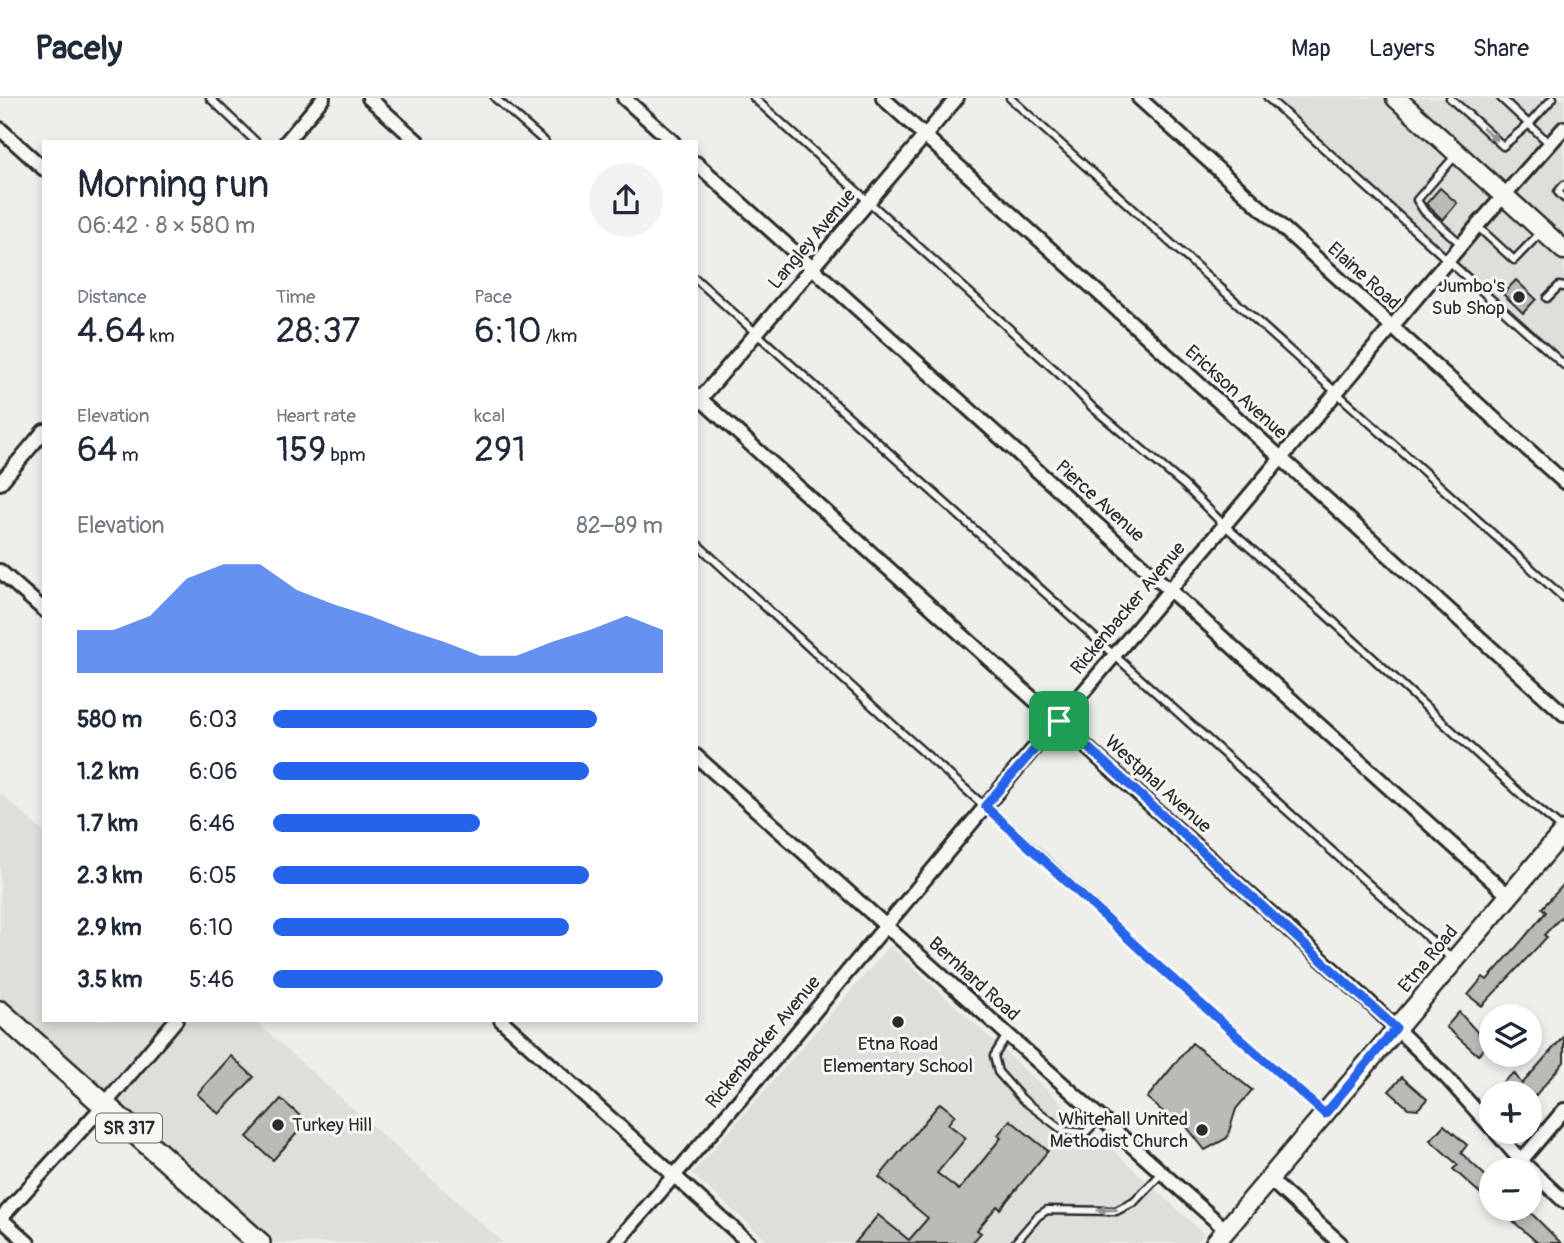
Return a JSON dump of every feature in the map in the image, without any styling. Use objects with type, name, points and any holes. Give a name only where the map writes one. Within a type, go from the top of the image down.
[{"type":"main road","name":"SR 317","points":[[0,1012],[259,1243]]},
{"type":"street","points":[[288,140],[323,98]]},
{"type":"street","points":[[369,98],[416,140]]},
{"type":"street","points":[[624,98],[671,140]]},
{"type":"street","name":"Erickson Avenue","points":[[883,98],[1564,714]]},
{"type":"street","name":"Langley Avenue","points":[[698,399],[757,334],[957,98]]},
{"type":"street","name":"Elaine Road","points":[[1139,98],[1564,482]]},
{"type":"street","points":[[1398,99],[1564,250]]},
{"type":"street","points":[[0,130],[42,167]]},
{"type":"street","name":"Rickenbacker Avenue","points":[[616,1243],[1461,244],[1563,131]]},
{"type":"street","name":"Pierce Avenue","points":[[698,165],[1509,896]]},
{"type":"street","name":"Westphal Avenue","points":[[698,399],[1059,721],[1396,1028],[1479,1114]]},
{"type":"street","points":[[0,483],[42,433]]},
{"type":"street","points":[[0,570],[42,608]]},
{"type":"street","name":"Bernhard Road","points":[[698,758],[1100,1118],[1161,1174],[1220,1237]]},
{"type":"street","name":"Etna Road","points":[[1220,1237],[1564,831]]},
{"type":"street","points":[[28,1243],[0,1218],[104,1105],[174,1022]]},
{"type":"street","points":[[503,1022],[749,1243]]},
{"type":"street","points":[[1524,1158],[1564,1110]]},
{"type":"street","points":[[1506,1144],[1518,1158]]},
{"type":"street","points":[[1269,1179],[1340,1243]]},
{"type":"street","points":[[1542,1181],[1564,1201]]},
{"type":"lane","points":[[210,98],[254,140]]},
{"type":"lane","points":[[495,98],[543,140]]},
{"type":"lane","points":[[754,98],[1066,380],[1092,407],[1185,486],[1224,525],[1564,831]]},
{"type":"lane","points":[[1010,98],[1564,598]]},
{"type":"lane","points":[[1268,98],[1564,365]]},
{"type":"lane","points":[[1450,98],[1503,146],[1529,124],[1553,98]]},
{"type":"lane","points":[[1501,98],[1550,144]]},
{"type":"lane","points":[[1457,153],[1417,200],[1424,211],[1461,244]]},
{"type":"lane","points":[[1564,186],[1558,192],[1564,198]]},
{"type":"lane","points":[[1477,226],[1514,260],[1542,230]]},
{"type":"lane","points":[[698,281],[777,349],[1454,961]]},
{"type":"lane","points":[[1547,299],[1559,286],[1564,287]]},
{"type":"lane","points":[[698,545],[1146,955],[1325,1114]]},
{"type":"lane","points":[[1007,1035],[994,1056],[998,1072],[1022,1098],[1064,1130],[1085,1133],[1100,1118]]},
{"type":"lane","points":[[1015,1243],[1038,1216],[1047,1210],[1116,1211],[1133,1202],[1161,1174]]},
{"type":"shaded area","points":[[1269,98],[1564,98],[1564,365]]},
{"type":"shaded area","points":[[0,793],[42,830],[42,1022],[256,1022],[503,1243],[259,1243],[0,1011]]},
{"type":"shaded area","name":"Etna Road Elementary School","points":[[890,946],[1204,1234],[1196,1243],[770,1243],[692,1174]]},
{"type":"building","points":[[1440,188],[1457,203],[1443,220],[1426,204]]},
{"type":"building","name":"Jumbo's Sub Shop","points":[[1516,280],[1536,299],[1523,313],[1503,294]]},
{"type":"building","points":[[1564,884],[1564,914],[1544,935],[1547,937],[1484,1004],[1479,1004],[1468,995],[1483,977],[1487,980],[1518,945],[1546,912],[1542,908]]},
{"type":"building","points":[[1459,1012],[1479,1034],[1479,1054],[1478,1055],[1446,1027]]},
{"type":"building","points":[[1564,1036],[1564,1062],[1542,1088],[1542,1081],[1525,1081],[1537,1067],[1542,1067],[1542,1061]]},
{"type":"building","points":[[1192,1043],[1252,1090],[1236,1109],[1227,1138],[1205,1150],[1179,1117],[1175,1122],[1147,1098]]},
{"type":"building","points":[[231,1056],[254,1077],[219,1114],[197,1094]]},
{"type":"building","points":[[1514,1073],[1520,1081],[1504,1081]]},
{"type":"building","points":[[1402,1077],[1427,1099],[1418,1109],[1408,1108],[1389,1091]]},
{"type":"building","points":[[281,1099],[307,1122],[273,1160],[247,1137]]},
{"type":"building","points":[[940,1103],[955,1115],[948,1124],[966,1138],[937,1173],[959,1190],[1001,1138],[998,1135],[1010,1120],[1048,1151],[1000,1209],[997,1206],[977,1230],[981,1233],[972,1243],[855,1243],[878,1215],[909,1240],[928,1218],[879,1177]]},
{"type":"building","points":[[1444,1125],[1467,1145],[1461,1153],[1479,1170],[1479,1192],[1453,1169],[1458,1165],[1430,1140]]},
{"type":"building","points":[[1513,1221],[1539,1221],[1561,1243],[1538,1243]]},
{"type":"place","name":"Jumbo's Sub Shop","points":[[1519,297]]},
{"type":"place","name":"Etna Road Elementary School","points":[[898,1022]]},
{"type":"place","name":"Turkey Hill","points":[[278,1125]]},
{"type":"place","name":"Whitehall United Methodist Church","points":[[1202,1130]]},
{"type":"route","points":[[1059,721],[1396,1028],[1325,1114],[1146,955],[985,806],[1059,721]]}]
